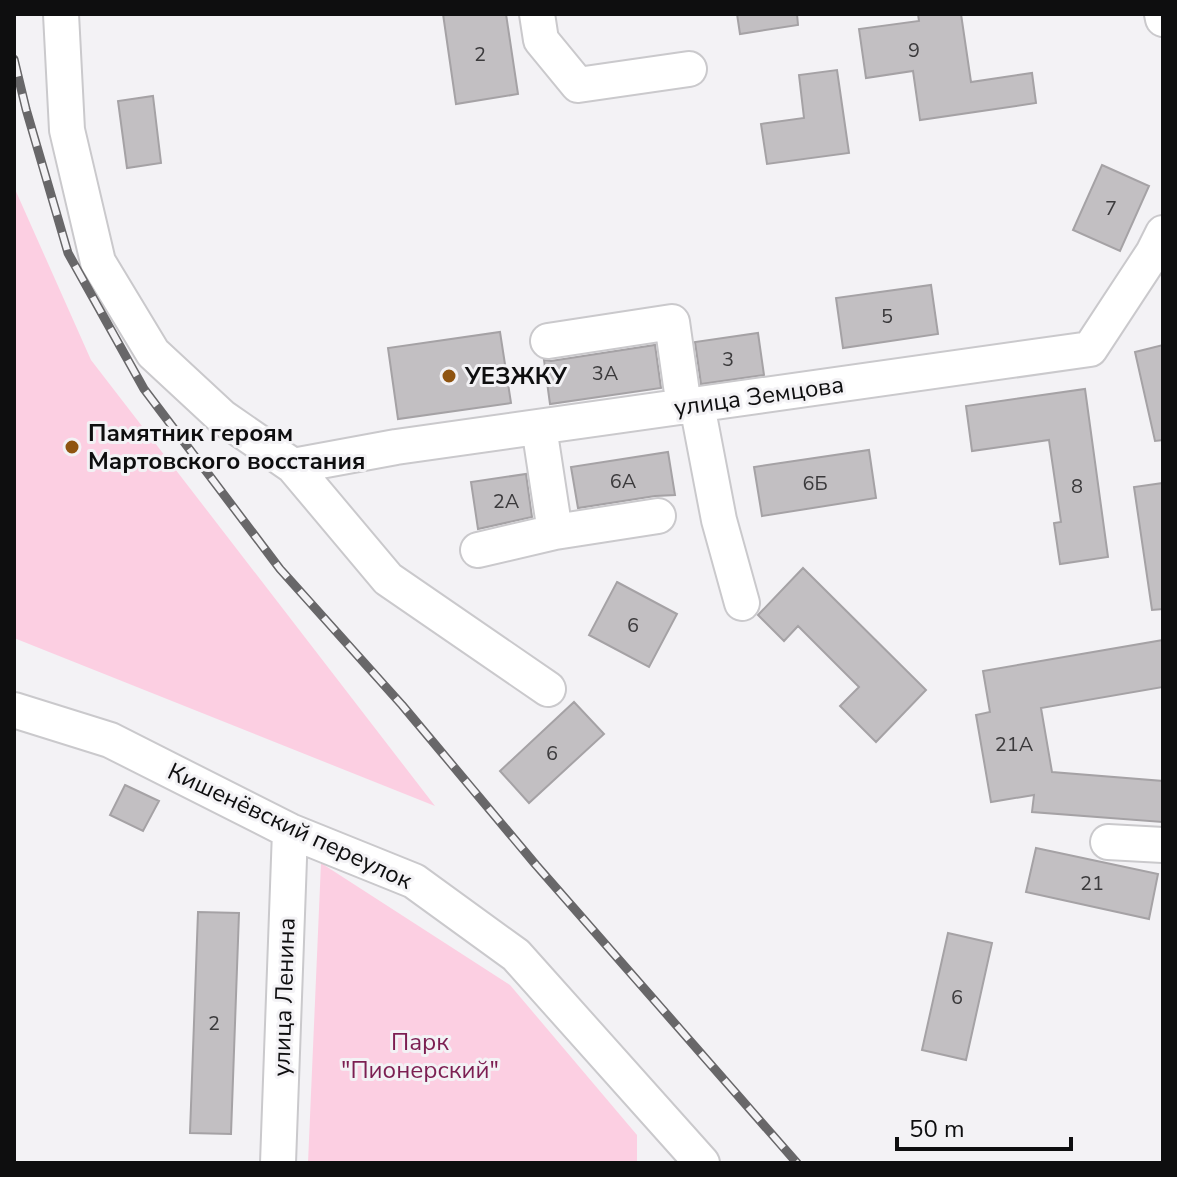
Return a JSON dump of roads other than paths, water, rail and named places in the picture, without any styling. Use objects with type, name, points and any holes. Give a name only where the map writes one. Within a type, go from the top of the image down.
[{"type":"street","points":[[61,14],[67,130],[98,262],[153,353],[222,417],[293,466],[388,579],[548,689]]},
{"type":"street","points":[[537,14],[541,40],[578,85],[689,69]]},
{"type":"street","name":"улица Земцова","points":[[293,466],[396,447],[1090,349],[1163,233]]},
{"type":"street","points":[[548,341],[672,322],[690,406],[742,603]]},
{"type":"street","points":[[539,427],[555,532]]},
{"type":"street","points":[[478,550],[555,532],[658,516]]},
{"type":"street","name":"Кишенёвский переулок","points":[[14,710],[110,740],[290,831],[414,881],[516,955],[702,1163]]},
{"type":"street","name":"улица Ленина","points":[[278,1163],[290,831]]},
{"type":"street","points":[[1108,842],[1163,845]]},
{"type":"railway","points":[[14,59],[68,253],[144,389],[280,569],[402,705],[536,865],[797,1163]]},
{"type":"place","name":"УЕЗЖКУ","points":[[449,376]]},
{"type":"place","name":"Памятник героям Мартовского восстания","points":[[72,447]]},
{"type":"park label","name":"Парк \"Пионерский\"","points":[[420,1056]]}]
